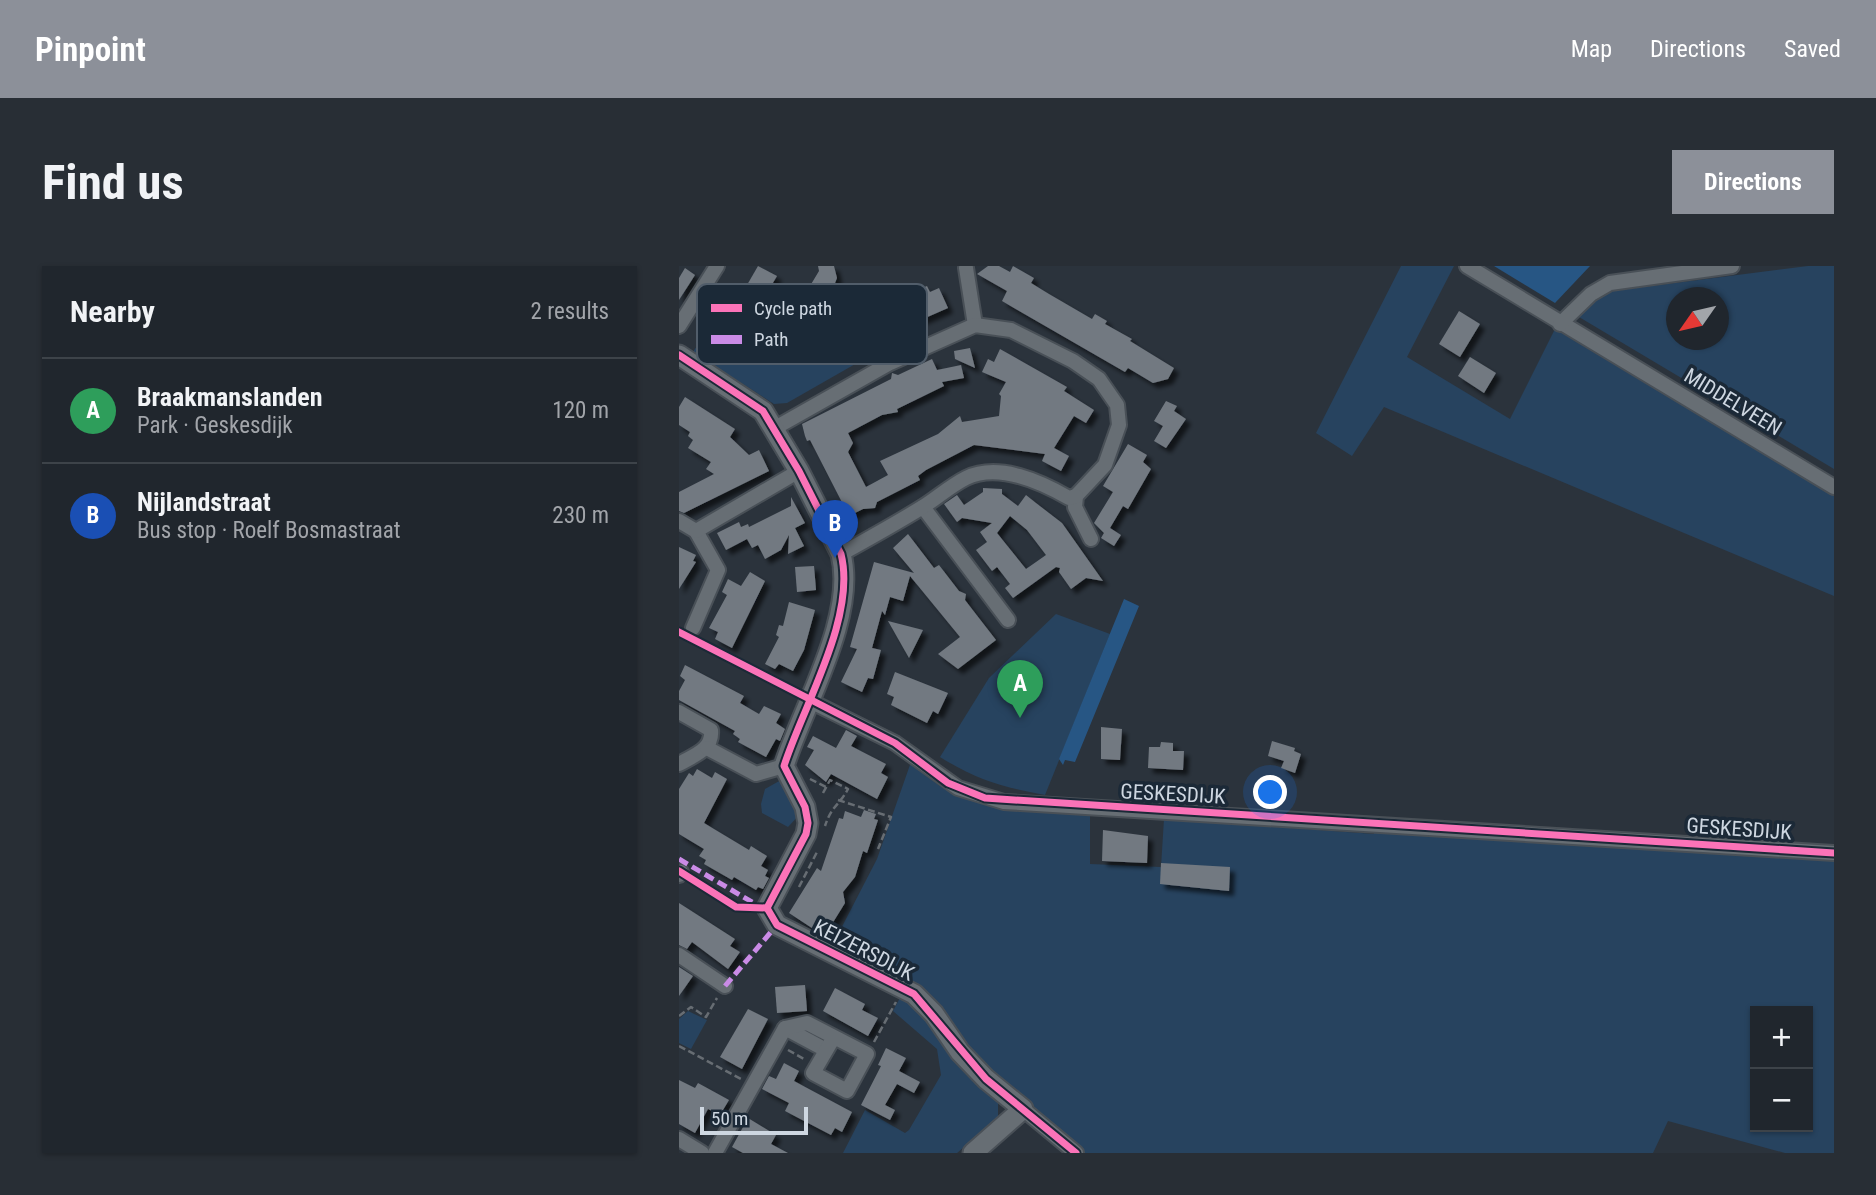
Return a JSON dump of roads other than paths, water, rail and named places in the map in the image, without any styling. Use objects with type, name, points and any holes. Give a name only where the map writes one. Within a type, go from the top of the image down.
[{"type":"street","points":[[706,284],[717,266]]},
{"type":"street","name":"MIDDELVEEN","points":[[1467,266],[1834,486]]},
{"type":"street","points":[[1560,324],[1591,294],[1610,283],[1732,266]]},
{"type":"street","points":[[966,268],[975,325]]},
{"type":"street","points":[[679,326],[697,298]]},
{"type":"street","points":[[841,554],[923,507],[967,477],[985,473],[1028,478],[1069,498],[1076,496],[1105,465],[1119,425],[1117,405],[1099,379],[1073,361],[1011,330],[975,325],[927,346]]},
{"type":"street","points":[[679,355],[754,402],[775,428],[841,554],[845,588],[812,702],[784,766],[756,774],[708,748]]},
{"type":"street","points":[[775,428],[888,364]]},
{"type":"street","points":[[696,530],[799,471]]},
{"type":"street","points":[[1076,496],[1075,507],[1091,539]]},
{"type":"street","points":[[923,507],[1008,620]]},
{"type":"street","points":[[679,522],[696,530],[717,570],[692,628]]},
{"type":"street","name":"GESKESDIJK","points":[[812,702],[895,743],[948,783],[969,794],[1004,802],[1834,853]]},
{"type":"street","points":[[679,712],[711,730],[712,740],[708,748],[679,764]]},
{"type":"street","name":"KEIZERSDIJK","points":[[784,766],[806,807],[808,823],[806,834],[767,908],[777,925],[914,994],[934,1014],[960,1052],[986,1079],[1076,1153]]},
{"type":"street","points":[[679,955],[725,986]]},
{"type":"street","points":[[715,1153],[785,1028],[807,1023],[867,1054],[847,1091],[813,1073],[834,1037]]},
{"type":"street","points":[[785,1028],[827,1050]]},
{"type":"street","points":[[973,1153],[1023,1109]]},
{"type":"street","points":[[679,1139],[694,1151]]},
{"type":"place","name":"Nijlandstraat","points":[[835,558]]},
{"type":"place","name":"Braakmanslanden","points":[[1020,718]]}]
